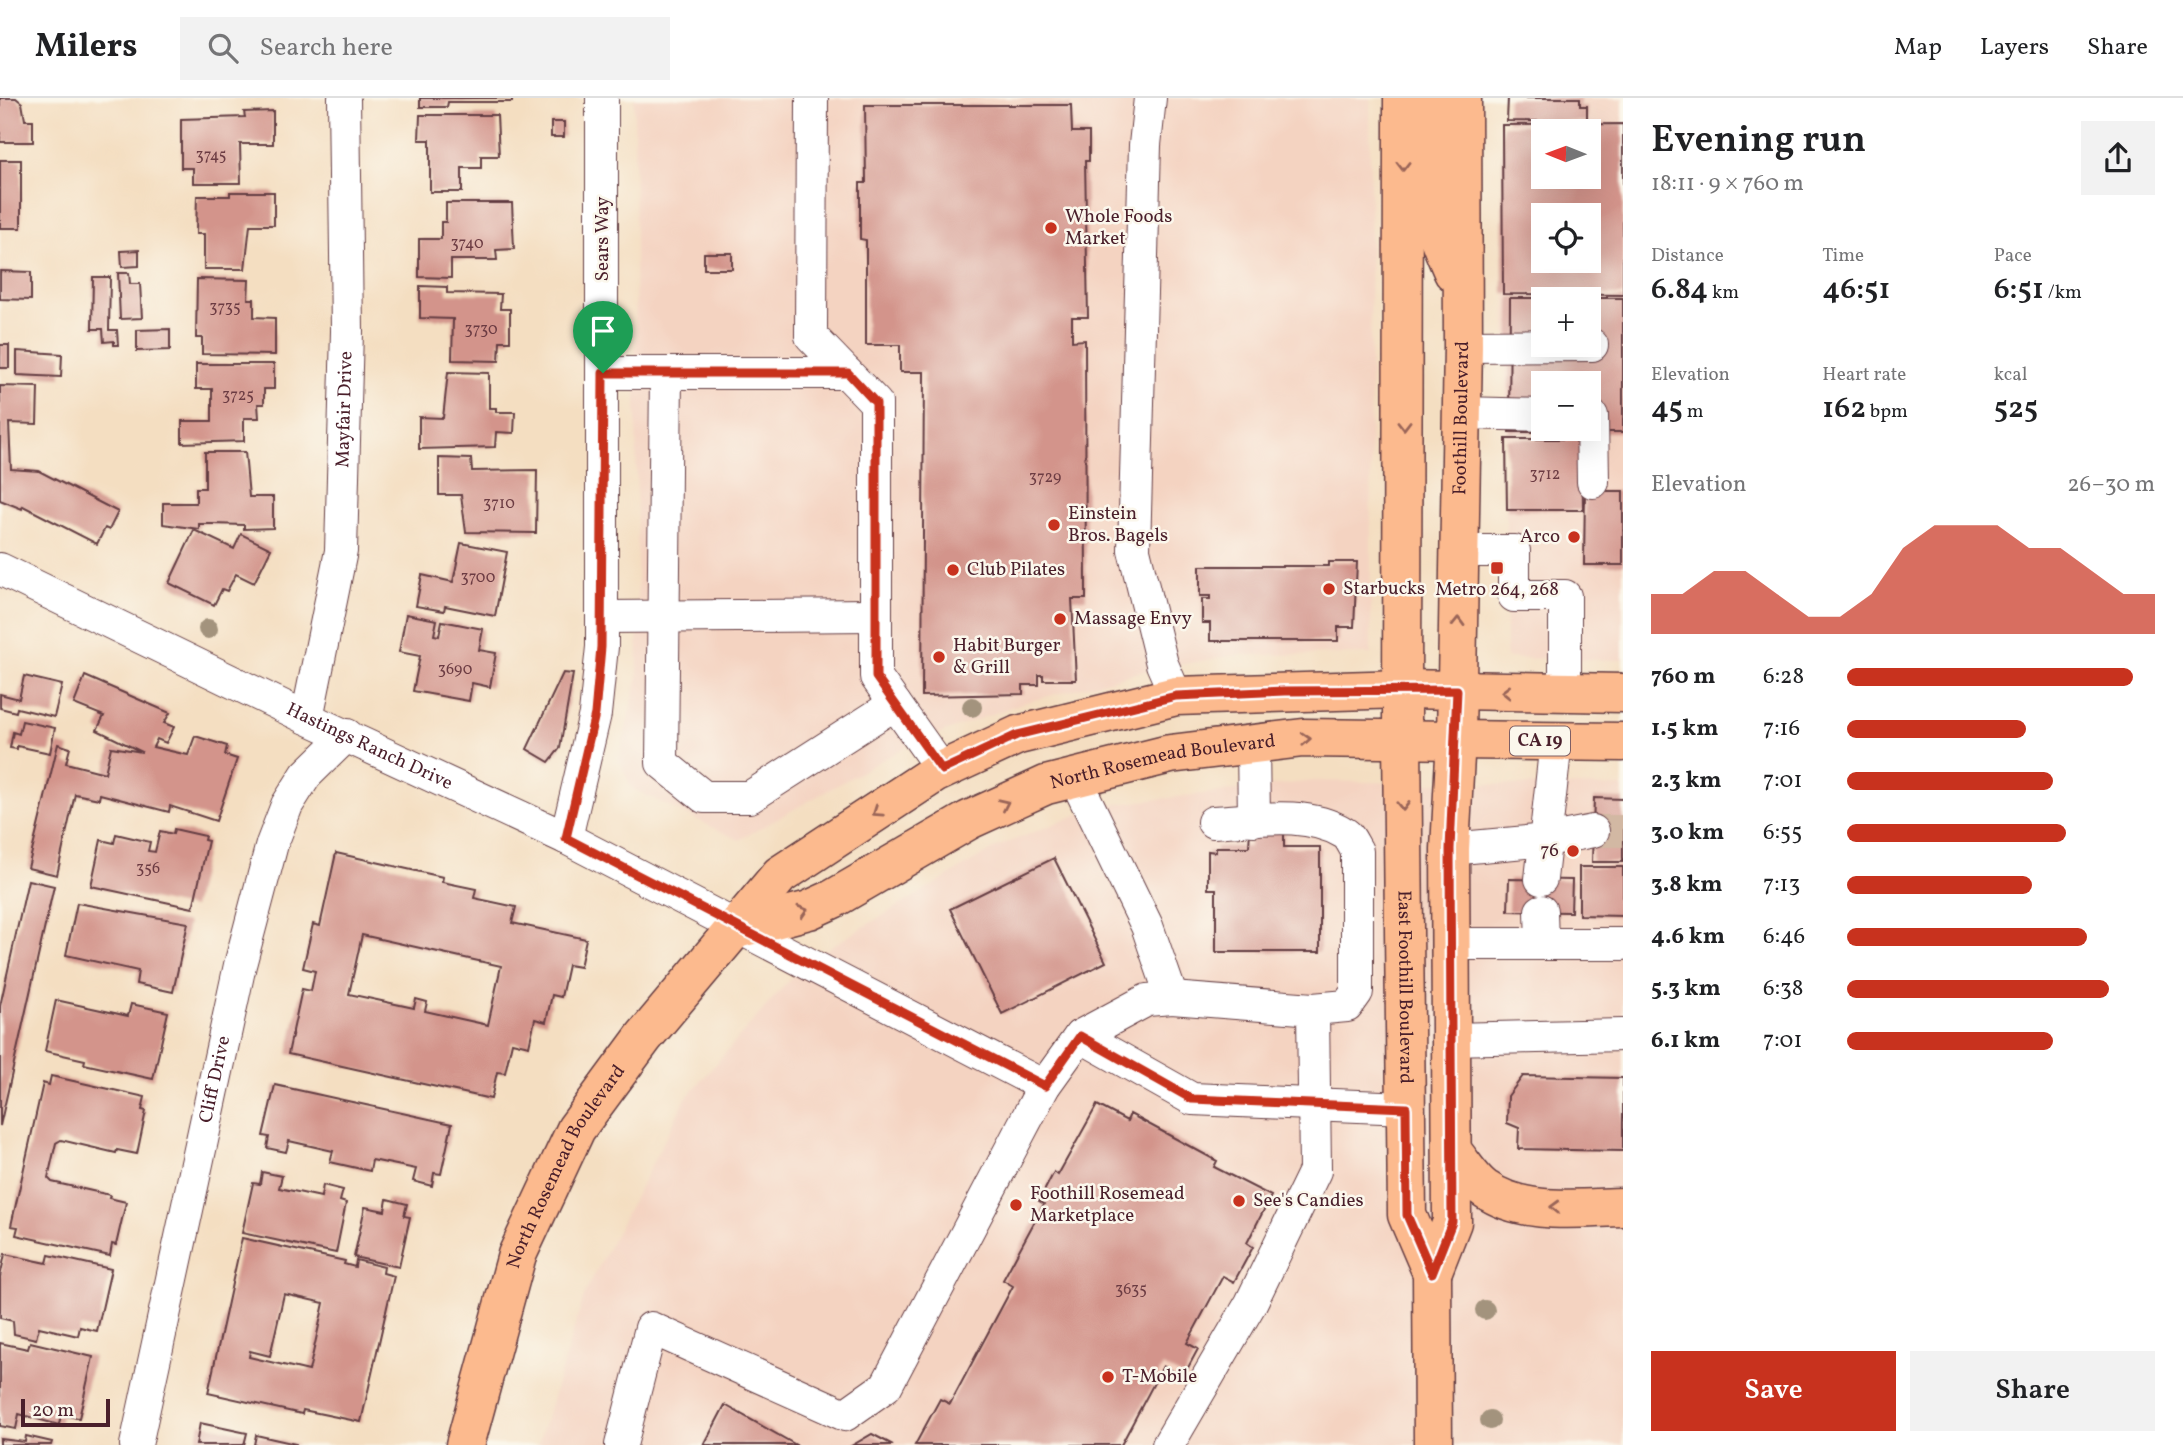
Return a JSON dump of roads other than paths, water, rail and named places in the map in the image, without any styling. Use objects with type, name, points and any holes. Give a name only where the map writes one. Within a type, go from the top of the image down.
[{"type":"main road","points":[[1402,738],[1403,98]]},
{"type":"main road","points":[[1426,98],[1430,103],[1434,133],[1434,214],[1438,235],[1462,296]]},
{"type":"main road","name":"Foothill Boulevard","points":[[1456,738],[1463,346],[1462,98]]},
{"type":"main road","name":"North Rosemead Boulevard","points":[[465,1445],[517,1255],[576,1129],[644,1037],[780,875],[942,770],[1017,735],[1176,696],[1403,689],[1623,693]]},
{"type":"main road","name":"North Rosemead Boulevard","points":[[737,929],[809,910],[833,899],[969,820],[1046,785],[1170,754],[1303,738],[1623,742]]},
{"type":"main road","name":"East Foothill Boulevard","points":[[1402,738],[1407,1215],[1432,1273]]},
{"type":"main road","name":"East Foothill Boulevard","points":[[1433,1445],[1432,1273],[1452,1222],[1450,849],[1456,738]]},
{"type":"main road","points":[[1453,1152],[1482,1188],[1521,1206],[1623,1207]]},
{"type":"street","name":"Mayfair Drive","points":[[307,718],[341,551],[347,331],[344,98]]},
{"type":"street","name":"Sears Way","points":[[566,838],[595,714],[602,617],[602,98]]},
{"type":"street","points":[[812,98],[811,335],[876,403],[876,677],[942,770]]},
{"type":"street","points":[[1150,98],[1145,145],[1134,550],[1162,664],[1176,696]]},
{"type":"street","points":[[1463,346],[1531,345]]},
{"type":"street","points":[[603,373],[848,373]]},
{"type":"street","points":[[666,373],[662,763],[704,797],[750,797],[895,704]]},
{"type":"street","points":[[1460,413],[1531,415]]},
{"type":"street","points":[[1592,441],[1593,482]]},
{"type":"street","points":[[1458,551],[1514,551],[1514,596],[1565,596],[1565,692]]},
{"type":"street","name":"Hastings Ranch Drive","points":[[0,569],[307,718],[566,838],[737,929],[1045,1086]]},
{"type":"street","points":[[602,617],[876,615]]},
{"type":"street","name":"Cliff Drive","points":[[136,1445],[240,965],[272,844],[287,804],[306,775],[346,735]]},
{"type":"street","points":[[1541,879],[1556,741]]},
{"type":"street","points":[[1253,744],[1254,820]]},
{"type":"street","points":[[1074,778],[1147,926],[1172,998]]},
{"type":"street","points":[[621,1445],[651,1328],[845,1415],[886,1386],[1045,1086],[1080,1036],[1147,1000],[1172,998],[1313,1009],[1347,1006],[1357,992],[1357,851],[1347,834],[1318,822],[1276,818],[1213,822]]},
{"type":"street","points":[[1450,849],[1547,840],[1593,831]]},
{"type":"street","points":[[1541,911],[1542,944]]},
{"type":"street","points":[[1451,944],[1623,944]]},
{"type":"street","points":[[1168,1445],[1251,1303],[1315,1171],[1313,1009]]},
{"type":"street","points":[[1451,1039],[1623,1035]]},
{"type":"street","points":[[1080,1036],[1192,1099],[1406,1108]]},
{"type":"tunnel","points":[[1593,831],[1623,831]]},
{"type":"place","name":"Whole Foods Market","points":[[1051,228]]},
{"type":"place","name":"Einstein Bros. Bagels","points":[[1054,525]]},
{"type":"place","name":"Arco","points":[[1574,537]]},
{"type":"place","name":"Metro 264, 268","points":[[1497,568]]},
{"type":"place","name":"Club Pilates","points":[[953,570]]},
{"type":"place","name":"Starbucks","points":[[1329,589]]},
{"type":"place","name":"Massage Envy","points":[[1060,619]]},
{"type":"place","name":"Habit Burger & Grill","points":[[939,657]]},
{"type":"place","name":"76","points":[[1573,851]]},
{"type":"place","name":"See's Candies","points":[[1239,1201]]},
{"type":"place","name":"Foothill Rosemead Marketplace","points":[[1016,1205]]},
{"type":"place","name":"T-Mobile","points":[[1108,1377]]}]
